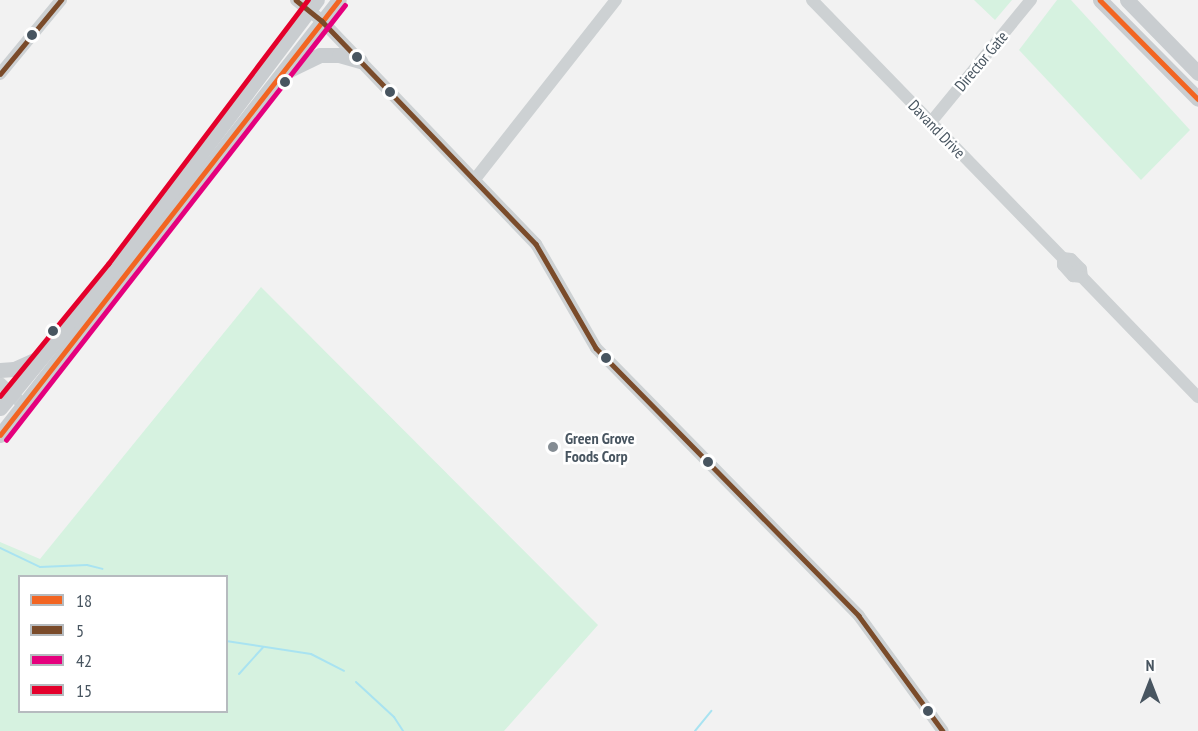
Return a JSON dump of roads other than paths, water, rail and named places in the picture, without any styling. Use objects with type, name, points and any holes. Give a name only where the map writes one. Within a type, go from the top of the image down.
[{"type":"main road","points":[[0,435],[145,254],[280,74],[339,0]]},
{"type":"main road","points":[[1100,0],[1198,99]]},
{"type":"main road","points":[[1127,0],[1198,73]]},
{"type":"main road","points":[[0,408],[6,389],[46,355],[313,5]]},
{"type":"main road","points":[[280,74],[320,55],[339,55],[360,62]]},
{"type":"main road","points":[[0,370],[14,369],[46,355]]},
{"type":"street","points":[[0,74],[61,0]]},
{"type":"street","points":[[296,0],[313,5],[322,21],[360,62],[536,244],[596,348],[859,616],[943,731]]},
{"type":"street","points":[[475,179],[616,0]]},
{"type":"street","name":"Davand Drive","points":[[812,0],[1063,258],[1076,264],[1082,278],[1198,397]]},
{"type":"street","name":"Director Gate","points":[[931,122],[1031,0]]},
{"type":"street","points":[[6,389],[24,405]]},
{"type":"waterway","points":[[0,548],[40,567],[87,565],[103,569]]},
{"type":"waterway","points":[[228,641],[311,654],[344,671]]},
{"type":"waterway","points":[[239,674],[263,647]]},
{"type":"waterway","points":[[356,682],[394,717],[403,731]]},
{"type":"waterway","points":[[695,731],[711,711]]},
{"type":"place","name":"Green Grove Foods Corp","points":[[553,447]]}]
